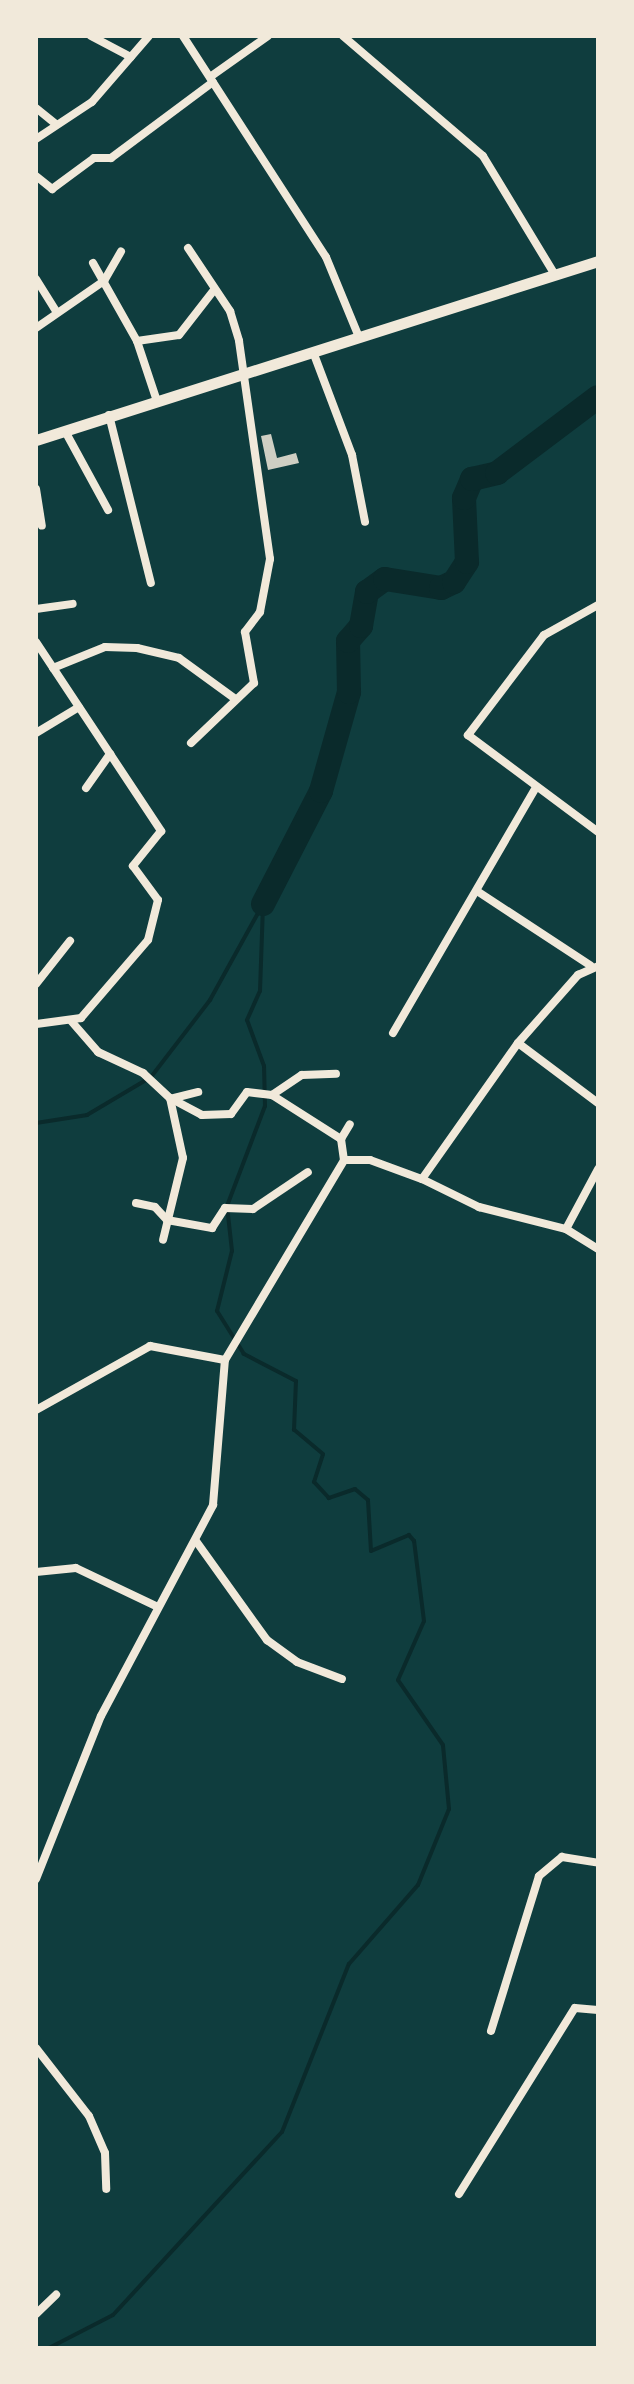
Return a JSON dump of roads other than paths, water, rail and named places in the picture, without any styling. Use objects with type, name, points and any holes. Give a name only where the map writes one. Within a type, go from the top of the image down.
[{"type":"street","points":[[91,36],[131,57]]},
{"type":"street","points":[[36,139],[92,102],[149,36]]},
{"type":"street","points":[[183,36],[326,257],[359,337]]},
{"type":"street","points":[[36,176],[52,189],[94,158],[111,158],[268,36]]},
{"type":"street","points":[[343,36],[483,156],[555,275]]},
{"type":"street","points":[[36,108],[56,124]]},
{"type":"street","points":[[188,248],[214,290],[239,341],[240,375],[270,559],[260,612],[245,632],[257,673],[191,743]]},
{"type":"street","points":[[36,328],[104,281],[121,252]]},
{"type":"street","points":[[36,440],[156,398],[315,357],[359,337],[598,261]]},
{"type":"street","points":[[93,263],[137,341],[156,398]]},
{"type":"street","points":[[36,279],[57,312]]},
{"type":"street","points":[[137,341],[179,335],[214,290]]},
{"type":"street","points":[[315,357],[352,455],[365,522]]},
{"type":"street","points":[[109,415],[151,583]]},
{"type":"street","points":[[65,431],[108,510]]},
{"type":"street","points":[[36,489],[42,526]]},
{"type":"street","points":[[36,609],[73,604]]},
{"type":"street","points":[[598,605],[544,635],[468,729],[469,738],[598,832]]},
{"type":"street","points":[[36,642],[161,831],[133,866],[156,896],[159,914],[103,997],[72,1022],[36,1024]]},
{"type":"street","points":[[53,668],[105,647],[137,648],[179,658],[234,698]]},
{"type":"street","points":[[36,733],[79,707]]},
{"type":"street","points":[[86,788],[110,754]]},
{"type":"street","points":[[393,1033],[535,789]]},
{"type":"street","points":[[422,1179],[518,1043],[594,966],[477,891]]},
{"type":"street","points":[[36,984],[70,941]]},
{"type":"street","points":[[72,1022],[98,1052],[143,1073],[172,1098],[202,1115],[234,1113],[247,1092],[272,1095],[341,1139]]},
{"type":"street","points":[[518,1043],[598,1103]]},
{"type":"street","points":[[272,1095],[302,1075],[336,1074]]},
{"type":"street","points":[[172,1098],[198,1092]]},
{"type":"street","points":[[163,1240],[183,1158],[172,1098]]},
{"type":"street","points":[[36,1879],[101,1716],[196,1541],[220,1465],[225,1360],[344,1160],[341,1139],[350,1124]]},
{"type":"street","points":[[344,1160],[370,1160],[422,1179],[479,1207],[566,1229],[598,1249]]},
{"type":"street","points":[[566,1229],[598,1169]]},
{"type":"street","points":[[136,1203],[155,1207],[167,1220],[215,1227],[225,1208],[253,1209],[308,1172]]},
{"type":"street","points":[[36,1410],[150,1346],[225,1360]]},
{"type":"street","points":[[196,1541],[267,1640],[297,1662],[342,1679]]},
{"type":"street","points":[[36,1572],[76,1568],[158,1607]]},
{"type":"street","points":[[491,2031],[539,1876],[562,1857],[598,1863]]},
{"type":"street","points":[[459,2194],[575,2008],[598,2010]]},
{"type":"street","points":[[36,2048],[89,2116],[105,2153],[106,2189]]},
{"type":"street","points":[[36,2314],[56,2295]]},
{"type":"waterway","points":[[263,904],[321,791],[349,692],[348,641],[361,626],[367,592],[385,579],[441,588],[454,582],[467,562],[464,498],[472,479],[497,473],[598,397]]},
{"type":"waterway","points":[[36,1123],[87,1115],[151,1077],[210,1000],[263,904]]},
{"type":"waterway","points":[[49,2348],[113,2315],[282,2132],[349,1964],[418,1885],[449,1809],[443,1745],[398,1680],[424,1621],[414,1541],[409,1535],[371,1551],[368,1500],[355,1489],[329,1498],[314,1482],[323,1454],[294,1430],[296,1381],[244,1354],[217,1311],[232,1251],[227,1206],[265,1106],[264,1066],[247,1020],[260,991],[263,904]]}]
